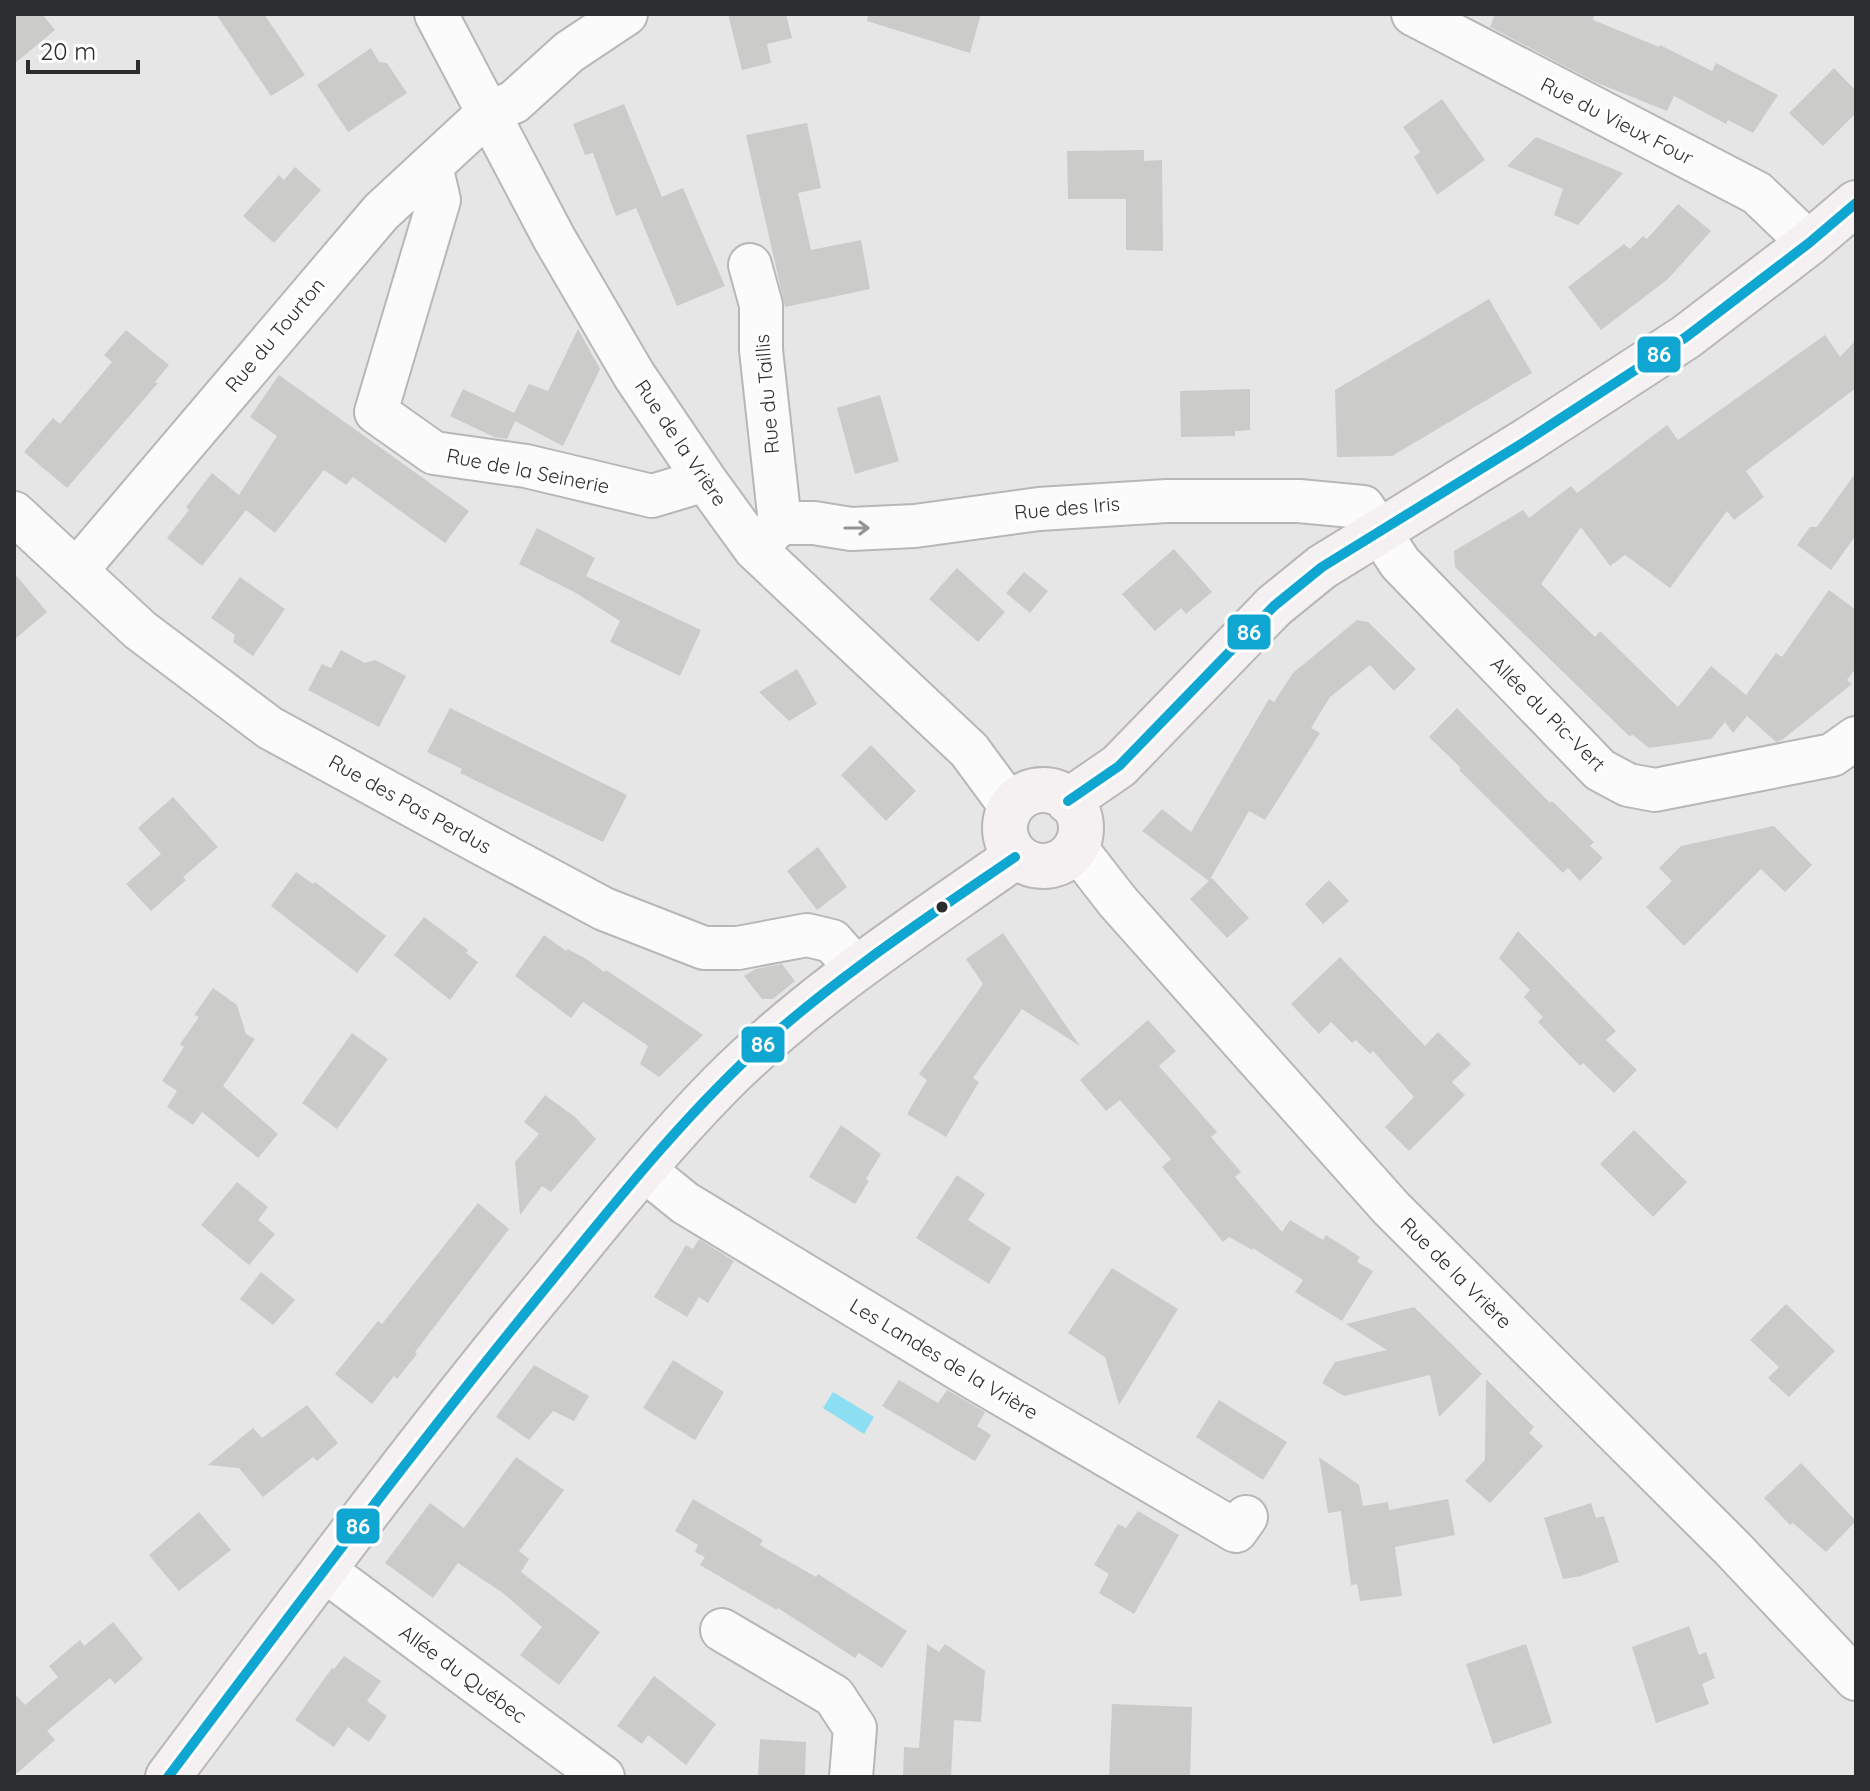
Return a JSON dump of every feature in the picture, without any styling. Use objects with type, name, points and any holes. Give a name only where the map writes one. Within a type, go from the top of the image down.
[{"type":"street","name":"Rue de la Vrière","points":[[436,14],[554,238],[634,375],[705,480],[768,536],[969,750],[1011,807]]},
{"type":"street","points":[[488,113],[514,102],[569,52],[626,14]]},
{"type":"street","name":"Rue du Vieux Four","points":[[1413,14],[1757,193],[1809,243]]},
{"type":"street","name":"Rue du Tourton","points":[[76,571],[371,223],[488,113]]},
{"type":"street","name":"Rue de la Seinerie","points":[[431,166],[439,200],[376,412],[434,453],[526,466],[652,496],[705,480]]},
{"type":"street","points":[[1068,801],[1119,766],[1274,606],[1322,567],[1526,441],[1686,337],[1856,203]]},
{"type":"street","name":"Rue du Taillis","points":[[750,265],[761,305],[768,536]]},
{"type":"street","name":"Rue des Iris","points":[[768,536],[814,523],[851,529],[915,526],[1039,509],[1167,501],[1299,501],[1363,507],[1378,531]]},
{"type":"street","name":"Rue des Pas Perdus","points":[[14,513],[140,630],[270,728],[604,909],[704,948],[738,948],[807,935],[832,941],[856,968]]},
{"type":"street","name":"Allée du Pic-Vert","points":[[1378,531],[1400,563],[1600,770],[1628,785],[1655,790],[1832,755],[1856,738]]},
{"type":"street","points":[[1032,791],[1058,793],[1068,801],[1077,810],[1081,835],[1076,848],[1067,858],[1056,865],[1029,864],[1015,857],[1005,833],[1011,807],[1032,791]]},
{"type":"street","name":"Rue de la Vrière","points":[[1076,848],[1118,902],[1391,1208],[1732,1548],[1855,1676]]},
{"type":"street","points":[[168,1777],[494,1350],[643,1169],[722,1084],[784,1027],[856,968],[1015,857]]},
{"type":"street","name":"Les Landes de la Vrière","points":[[643,1169],[685,1203],[1236,1531],[1246,1517]]},
{"type":"street","name":"Allée du Québec","points":[[324,1570],[603,1777]]},
{"type":"street","points":[[722,1630],[834,1696],[855,1728],[851,1777]]},
{"type":"water","points":[[833,1392],[874,1417],[864,1434],[823,1408]]},
{"type":"building","points":[[14,14],[42,14],[55,30],[14,64]]},
{"type":"building","points":[[216,14],[264,14],[305,75],[271,96]]},
{"type":"building","points":[[728,14],[786,14],[792,38],[767,44],[771,63],[742,70]]},
{"type":"building","points":[[868,14],[981,14],[970,53],[867,21]]},
{"type":"building","points":[[1495,14],[1594,14],[1593,20],[1660,45],[1712,71],[1716,63],[1778,95],[1753,133],[1728,120],[1726,124],[1674,96],[1667,111],[1595,82],[1490,27]]},
{"type":"building","points":[[371,48],[379,62],[387,63],[407,93],[348,132],[317,85]]},
{"type":"building","points":[[1834,68],[1856,91],[1856,113],[1823,146],[1789,113]]},
{"type":"building","points":[[1442,99],[1485,160],[1437,195],[1414,157],[1420,152],[1403,127]]},
{"type":"building","points":[[624,104],[662,197],[683,188],[725,286],[677,306],[636,208],[616,216],[593,153],[585,155],[573,124]]},
{"type":"building","points":[[807,123],[821,188],[798,193],[811,250],[861,240],[870,289],[785,307],[746,135]]},
{"type":"building","points":[[1536,137],[1623,173],[1578,225],[1554,215],[1563,189],[1507,166]]},
{"type":"building","points":[[1144,150],[1144,161],[1162,160],[1163,251],[1126,250],[1126,199],[1068,199],[1067,151]]},
{"type":"building","points":[[295,167],[321,190],[274,243],[243,216],[279,175],[284,180]]},
{"type":"building","points":[[1678,204],[1711,231],[1668,279],[1601,330],[1568,287],[1624,244],[1630,249],[1643,236],[1647,239]]},
{"type":"building","points":[[1489,299],[1532,373],[1392,456],[1337,457],[1335,390]]},
{"type":"building","points":[[578,329],[600,369],[563,446],[515,421],[507,439],[494,437],[450,416],[463,389],[514,413],[529,384],[548,391]]},
{"type":"building","points":[[126,330],[169,365],[155,382],[158,383],[67,488],[24,452],[53,418],[60,424],[112,362],[104,355]]},
{"type":"building","points":[[1825,335],[1840,357],[1856,340],[1856,388],[1746,471],[1764,497],[1734,520],[1727,511],[1670,588],[1625,555],[1610,566],[1581,527],[1541,584],[1595,637],[1600,631],[1678,707],[1711,666],[1746,695],[1776,653],[1782,657],[1829,590],[1856,610],[1856,668],[1847,680],[1852,684],[1782,740],[1776,742],[1747,716],[1733,733],[1725,722],[1711,739],[1649,748],[1633,735],[1629,736],[1455,567],[1454,551],[1523,510],[1529,518],[1571,486],[1577,493],[1667,425],[1678,440]]},
{"type":"building","points":[[279,375],[469,511],[445,543],[353,477],[346,485],[324,470],[275,533],[246,510],[202,566],[167,538],[212,473],[239,495],[277,436],[250,417]]},
{"type":"building","points":[[1250,389],[1250,430],[1235,431],[1235,436],[1181,437],[1180,391]]},
{"type":"building","points":[[880,395],[899,461],[855,474],[837,408]]},
{"type":"building","points":[[1856,472],[1856,535],[1831,570],[1797,545],[1810,527],[1817,527]]},
{"type":"building","points":[[537,528],[595,558],[586,576],[701,630],[680,676],[610,642],[620,621],[576,593],[519,564]]},
{"type":"building","points":[[1174,549],[1212,592],[1186,614],[1181,608],[1155,631],[1122,594]]},
{"type":"building","points":[[957,568],[1005,612],[978,642],[929,599]]},
{"type":"building","points":[[1024,572],[1048,591],[1030,613],[1006,593]]},
{"type":"building","points":[[14,573],[47,612],[14,640]]},
{"type":"building","points":[[240,577],[285,609],[253,656],[233,642],[235,635],[211,618]]},
{"type":"building","points":[[1357,620],[1368,622],[1416,669],[1394,691],[1370,665],[1330,697],[1311,728],[1320,733],[1265,820],[1249,811],[1209,881],[1142,831],[1162,809],[1191,832],[1269,699],[1274,702],[1293,673]]},
{"type":"building","points":[[341,650],[365,663],[375,660],[406,676],[379,727],[308,690],[322,664],[331,668]]},
{"type":"building","points":[[797,669],[817,704],[789,721],[759,692]]},
{"type":"building","points":[[450,708],[627,795],[603,842],[460,773],[462,769],[427,752]]},
{"type":"building","points":[[1457,708],[1550,803],[1552,801],[1594,842],[1590,846],[1603,858],[1580,881],[1568,868],[1563,873],[1429,737]]},
{"type":"building","points":[[871,745],[916,791],[886,821],[841,775]]},
{"type":"building","points":[[173,797],[218,847],[183,877],[186,880],[151,911],[126,884],[161,854],[138,828]]},
{"type":"building","points":[[1774,826],[1812,865],[1785,892],[1761,869],[1684,946],[1646,907],[1672,881],[1659,868],[1681,846]]},
{"type":"building","points":[[818,847],[847,887],[817,910],[787,871]]},
{"type":"building","points":[[296,872],[313,884],[315,882],[386,936],[357,973],[271,906]]},
{"type":"building","points":[[1212,878],[1249,918],[1227,938],[1190,899]]},
{"type":"building","points":[[1329,880],[1349,901],[1323,924],[1305,904]]},
{"type":"building","points":[[424,917],[468,950],[466,953],[478,962],[450,1000],[394,955]]},
{"type":"building","points":[[1518,931],[1616,1031],[1606,1040],[1637,1070],[1614,1093],[1583,1063],[1580,1066],[1538,1022],[1543,1017],[1524,997],[1530,990],[1499,958]]},
{"type":"building","points":[[1003,933],[1080,1046],[1022,1009],[973,1078],[979,1082],[946,1137],[907,1114],[927,1080],[919,1074],[983,984],[966,959]]},
{"type":"building","points":[[544,935],[566,951],[568,949],[588,960],[604,972],[606,970],[703,1035],[659,1077],[640,1064],[648,1046],[583,1002],[571,1018],[515,976]]},
{"type":"building","points":[[1340,957],[1425,1046],[1438,1032],[1471,1064],[1452,1082],[1465,1095],[1409,1151],[1385,1127],[1414,1097],[1373,1051],[1370,1054],[1356,1040],[1352,1043],[1331,1022],[1319,1034],[1291,1004]]},
{"type":"building","points":[[782,964],[795,981],[773,999],[762,999],[744,976],[756,969]]},
{"type":"building","points":[[213,988],[237,1005],[246,1034],[255,1039],[223,1086],[278,1134],[258,1158],[202,1112],[193,1125],[167,1107],[177,1091],[162,1081],[184,1047],[180,1044],[199,1017],[194,1015]]},
{"type":"building","points":[[1148,1020],[1176,1051],[1159,1066],[1217,1132],[1211,1137],[1241,1172],[1235,1177],[1282,1232],[1290,1220],[1323,1240],[1326,1235],[1360,1257],[1357,1262],[1373,1271],[1342,1321],[1295,1292],[1303,1280],[1253,1248],[1229,1237],[1223,1242],[1162,1167],[1171,1159],[1120,1100],[1106,1111],[1080,1080]]},
{"type":"building","points":[[352,1033],[388,1059],[337,1129],[302,1103]]},
{"type":"building","points":[[545,1095],[575,1117],[596,1139],[551,1192],[542,1186],[520,1215],[515,1162],[539,1134],[524,1122]]},
{"type":"building","points":[[841,1125],[881,1154],[855,1204],[809,1177]]},
{"type":"building","points":[[1634,1130],[1687,1182],[1653,1217],[1600,1164]]},
{"type":"building","points":[[957,1175],[985,1194],[968,1220],[1011,1248],[989,1284],[916,1238]]},
{"type":"building","points":[[237,1182],[268,1207],[258,1220],[275,1234],[249,1265],[201,1225]]},
{"type":"building","points":[[478,1203],[509,1229],[415,1352],[417,1354],[372,1404],[335,1374],[378,1321],[382,1324]]},
{"type":"building","points":[[699,1239],[734,1261],[708,1303],[699,1297],[687,1317],[654,1297],[686,1245],[693,1249]]},
{"type":"building","points":[[1112,1268],[1178,1309],[1119,1405],[1105,1357],[1068,1333]]},
{"type":"building","points":[[261,1272],[295,1300],[273,1325],[240,1299]]},
{"type":"building","points":[[1786,1304],[1835,1351],[1789,1397],[1768,1378],[1779,1367],[1750,1340]]},
{"type":"building","points":[[1414,1307],[1482,1374],[1439,1417],[1430,1375],[1344,1396],[1322,1383],[1335,1362],[1387,1350],[1346,1324]]},
{"type":"building","points":[[673,1360],[724,1392],[695,1440],[643,1408]]},
{"type":"building","points":[[534,1365],[589,1396],[574,1421],[553,1411],[529,1440],[496,1417]]},
{"type":"building","points":[[1486,1379],[1534,1427],[1529,1433],[1543,1446],[1490,1503],[1465,1481],[1485,1460]]},
{"type":"building","points":[[899,1380],[938,1403],[947,1390],[985,1412],[977,1426],[991,1435],[975,1461],[882,1406]]},
{"type":"building","points":[[1219,1400],[1287,1442],[1263,1480],[1196,1437]]},
{"type":"building","points":[[307,1405],[338,1443],[317,1461],[313,1457],[263,1497],[239,1468],[208,1465],[253,1428],[262,1438]]},
{"type":"building","points":[[516,1457],[564,1490],[519,1551],[529,1559],[521,1572],[600,1632],[559,1685],[520,1655],[542,1627],[503,1593],[458,1563],[433,1598],[385,1563],[430,1503],[464,1528]]},
{"type":"building","points":[[1319,1457],[1359,1485],[1363,1506],[1388,1502],[1389,1510],[1448,1499],[1455,1535],[1395,1547],[1402,1596],[1360,1601],[1357,1584],[1351,1585],[1341,1511],[1328,1513]]},
{"type":"building","points":[[1801,1463],[1856,1521],[1826,1552],[1793,1523],[1790,1525],[1764,1498]]},
{"type":"building","points":[[693,1499],[763,1540],[760,1545],[816,1577],[818,1574],[907,1631],[882,1668],[859,1653],[855,1658],[778,1608],[700,1565],[705,1557],[695,1552],[698,1545],[675,1531]]},
{"type":"building","points":[[1591,1503],[1596,1518],[1604,1516],[1619,1562],[1563,1579],[1544,1518]]},
{"type":"building","points":[[1138,1511],[1179,1535],[1134,1614],[1099,1593],[1109,1574],[1094,1565],[1118,1524],[1126,1528]]},
{"type":"building","points":[[199,1512],[231,1550],[179,1591],[149,1555]]},
{"type":"building","points":[[113,1622],[143,1659],[115,1684],[110,1678],[47,1731],[55,1740],[14,1776],[14,1693],[25,1705],[58,1677],[49,1666],[80,1640],[84,1646]]},
{"type":"building","points":[[1689,1626],[1699,1655],[1706,1652],[1715,1678],[1702,1684],[1709,1704],[1656,1723],[1632,1647]]},
{"type":"building","points":[[927,1644],[939,1652],[945,1644],[985,1671],[981,1722],[954,1720],[951,1777],[903,1777],[904,1747],[919,1748]]},
{"type":"building","points":[[1526,1644],[1552,1723],[1493,1744],[1466,1664]]},
{"type":"building","points":[[344,1656],[381,1681],[367,1701],[387,1716],[369,1742],[348,1727],[334,1747],[295,1720]]},
{"type":"building","points":[[654,1676],[716,1724],[686,1765],[648,1735],[642,1744],[617,1726]]},
{"type":"building","points":[[1112,1704],[1192,1707],[1190,1777],[1109,1777]]},
{"type":"building","points":[[760,1739],[806,1742],[805,1777],[758,1777]]},
{"type":"transit line","name":"86","points":[[1068,801],[1119,766],[1274,606],[1322,567],[1526,441],[1686,337],[1856,203]]},
{"type":"transit line","name":"86","points":[[168,1777],[444,1415],[615,1202],[695,1111],[752,1054],[814,1001],[1015,857]]}]
